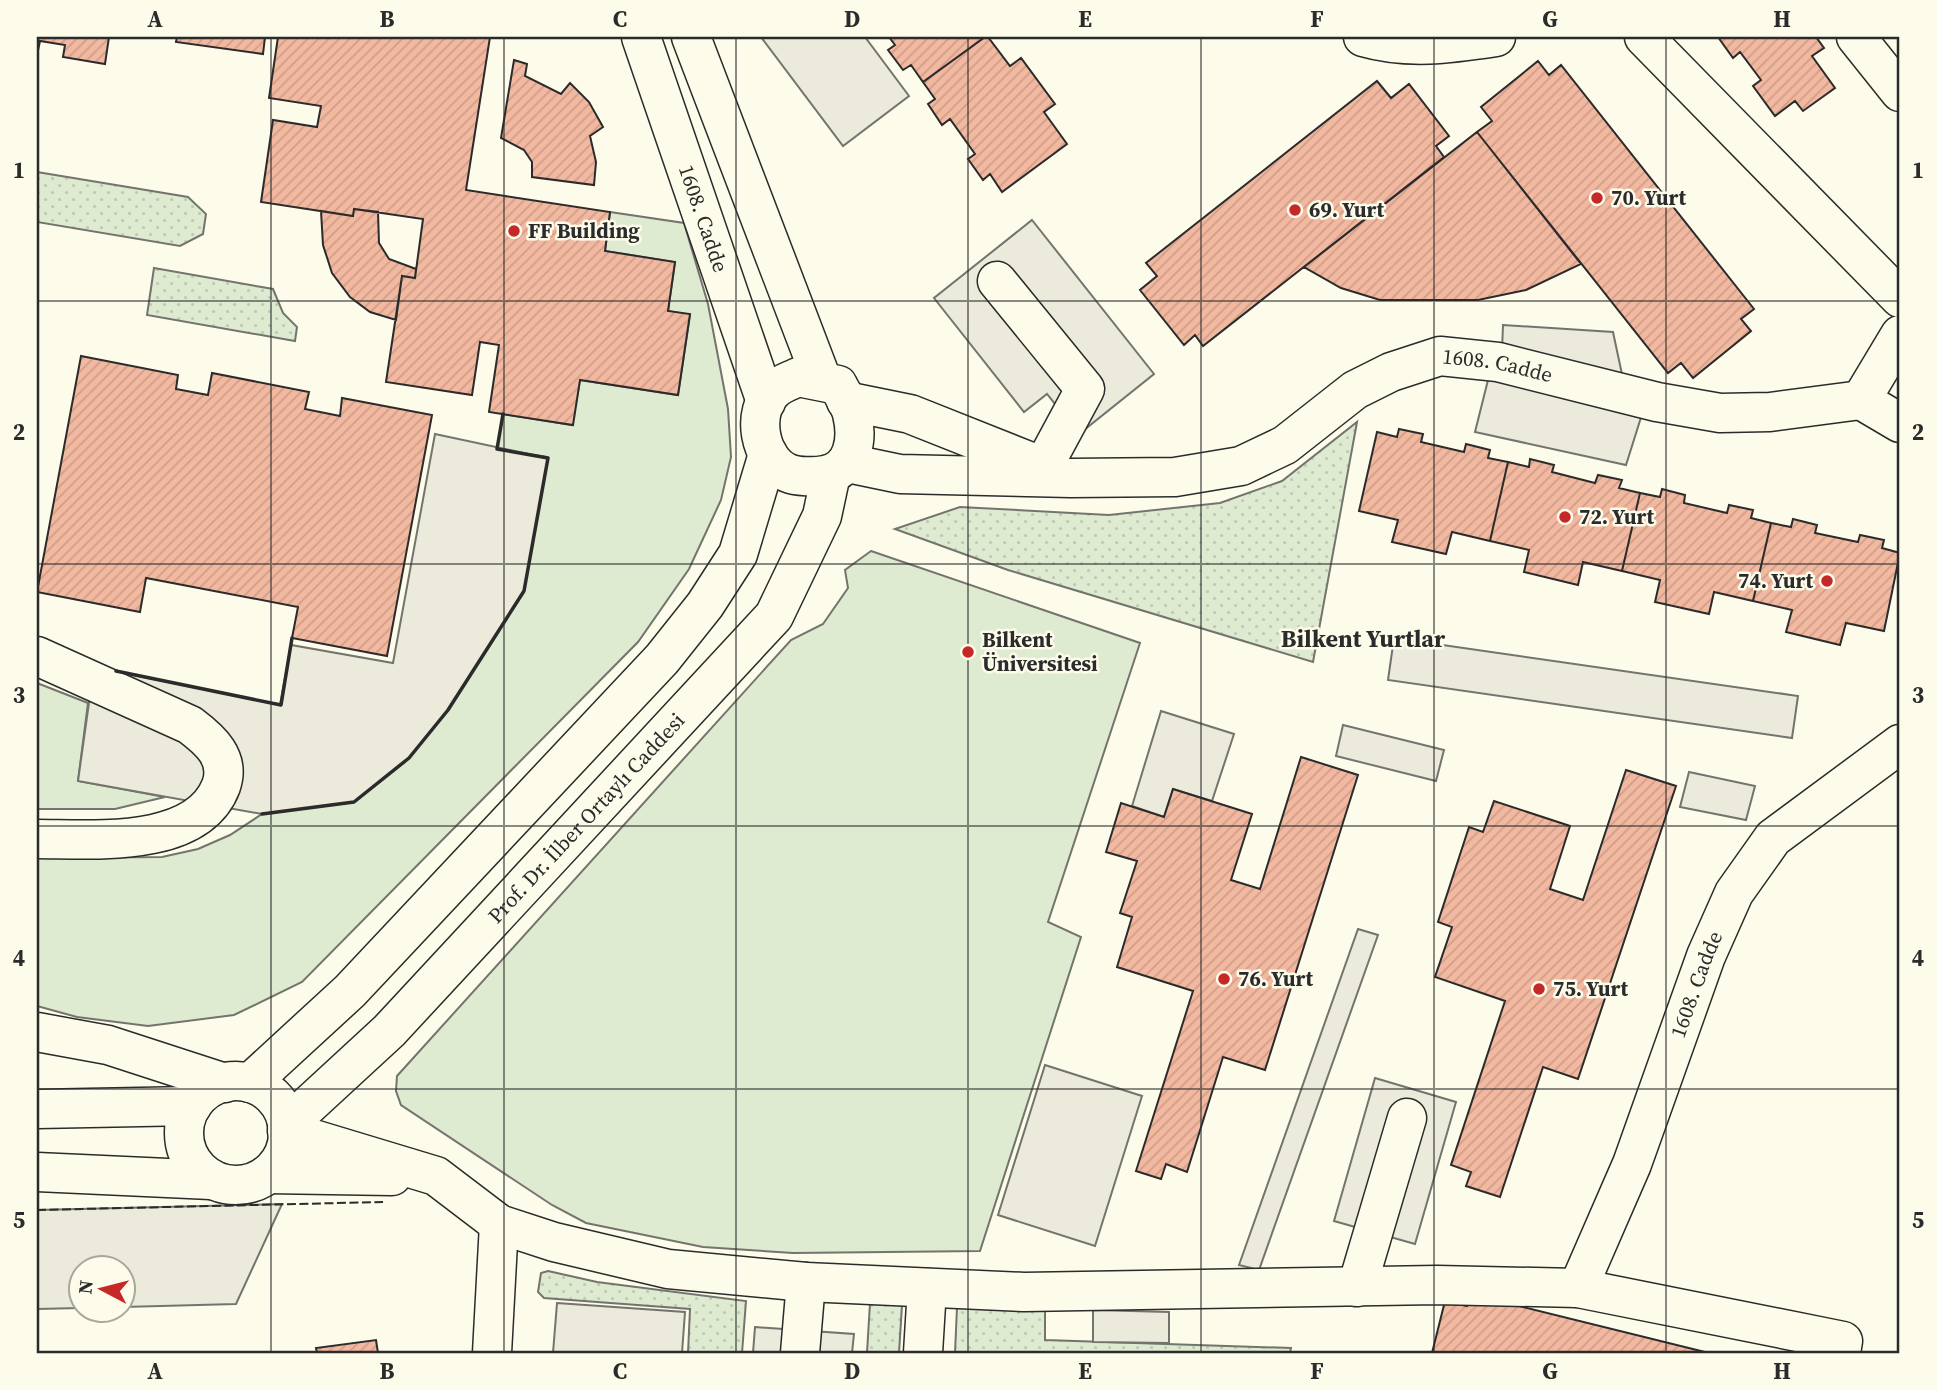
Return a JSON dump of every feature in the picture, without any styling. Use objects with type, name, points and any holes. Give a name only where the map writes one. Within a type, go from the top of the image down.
[{"type":"street","name":"1608. Cadde","points":[[641,37],[766,402]]},
{"type":"street","points":[[691,37],[834,390],[852,413],[854,447],[839,469]]},
{"type":"street","points":[[1363,37],[1393,46],[1446,45],[1496,37]]},
{"type":"street","points":[[1644,37],[1900,298]]},
{"type":"street","points":[[1856,37],[1900,92]]},
{"type":"street","points":[[998,281],[1085,389],[1057,472]]},
{"type":"street","points":[[1900,335],[1861,400],[1900,423]]},
{"type":"street","name":"1608. Cadde","points":[[1057,472],[910,414],[798,377],[773,390],[760,415],[763,449],[787,473],[817,476],[839,469],[900,474],[1057,472],[1175,477],[1241,466],[1285,445],[1355,390],[1391,372],[1440,356],[1498,362],[1657,402],[1720,413],[1770,412],[1861,400]]},
{"type":"street","points":[[211,1180],[188,1155],[184,1139],[185,1122],[192,1106],[201,1095],[237,1083],[350,991],[662,659],[705,605],[738,554],[768,454]]},
{"type":"street","name":"Prof. Dr. İlber Ortaylı Caddesi","points":[[287,1128],[389,1031],[774,616],[822,516],[839,469]]},
{"type":"street","points":[[37,656],[190,725],[207,737],[222,756],[224,777],[216,800],[187,824],[124,839],[37,839]]},
{"type":"street","name":"1608. Cadde","points":[[1578,1288],[1632,1164],[1706,956],[1734,894],[1773,838],[1900,744]]},
{"type":"street","points":[[37,1032],[108,1045],[237,1083],[274,1099],[287,1128],[279,1163],[268,1174]]},
{"type":"street","points":[[37,1109],[192,1106]]},
{"type":"street","points":[[1357,1287],[1407,1118]]},
{"type":"street","points":[[287,1128],[436,1176],[499,1224],[554,1242],[668,1269],[806,1282],[1024,1292],[1357,1287],[1578,1288],[1843,1341],[1841,1353]]},
{"type":"street","points":[[37,1172],[211,1180],[240,1185],[268,1174],[436,1176]]},
{"type":"street","points":[[492,1353],[499,1224]]},
{"type":"street","points":[[800,1353],[806,1282]]},
{"type":"street","points":[[923,1353],[927,1288]]},
{"type":"green space","points":[[37,172],[188,197],[206,214],[203,234],[180,246],[37,222]]},
{"type":"green space","points":[[610,212],[684,223],[708,304],[728,409],[731,457],[721,500],[689,569],[638,642],[302,982],[234,1015],[148,1026],[77,1017],[37,1006],[37,858],[162,857],[198,849],[230,835],[262,814],[354,802],[409,758],[448,710],[524,591],[547,457],[497,449],[503,414],[572,425],[580,380],[678,395],[690,315],[668,311],[675,262],[605,251]]},
{"type":"green space","points":[[154,268],[273,289],[283,313],[297,327],[295,341],[147,315]]},
{"type":"green space","points":[[1357,422],[1313,662],[1008,570],[895,529],[960,507],[1109,515],[1220,503],[1282,481]]},
{"type":"green space","points":[[871,551],[1140,643],[1048,922],[1081,937],[980,1251],[793,1253],[703,1247],[586,1223],[552,1205],[401,1105],[396,1091],[397,1076],[791,640],[823,624],[848,588],[845,570]]},
{"type":"green space","points":[[37,683],[88,703],[78,781],[165,797],[115,809],[37,809]]},
{"type":"green space","points":[[548,1271],[597,1282],[746,1301],[742,1353],[688,1353],[690,1309],[544,1298],[538,1292],[541,1273]]},
{"type":"green space","points":[[870,1303],[902,1305],[899,1353],[867,1353]]},
{"type":"green space","points":[[957,1307],[1045,1310],[1045,1340],[1291,1348],[1290,1353],[955,1353]]},
{"type":"shaded area","points":[[761,37],[865,37],[909,96],[843,146]]},
{"type":"shaded area","points":[[1032,220],[1154,374],[1079,434],[1047,394],[1024,412],[934,298]]},
{"type":"shaded area","points":[[1503,325],[1613,332],[1623,379],[1502,351]]},
{"type":"shaded area","points":[[1489,376],[1643,411],[1626,465],[1475,432]]},
{"type":"shaded area","points":[[435,434],[548,458],[524,591],[448,710],[409,758],[354,802],[262,814],[78,781],[94,667],[280,705],[291,645],[393,663]]},
{"type":"shaded area","points":[[1394,638],[1798,696],[1792,738],[1388,680]]},
{"type":"shaded area","points":[[1161,711],[1234,734],[1212,801],[1173,789],[1164,817],[1132,806]]},
{"type":"shaded area","points":[[1343,725],[1444,750],[1436,781],[1336,756]]},
{"type":"shaded area","points":[[1689,772],[1755,786],[1746,820],[1680,807]]},
{"type":"shaded area","points":[[1358,929],[1378,935],[1259,1270],[1239,1265]]},
{"type":"shaded area","points":[[1045,1065],[1142,1096],[1095,1246],[998,1215]]},
{"type":"shaded area","points":[[1375,1078],[1456,1102],[1415,1244],[1334,1221]]},
{"type":"shaded area","points":[[282,1204],[236,1304],[136,1307],[136,1254],[66,1254],[66,1308],[37,1309],[37,1210]]},
{"type":"shaded area","points":[[557,1303],[685,1312],[682,1353],[553,1353]]},
{"type":"shaded area","points":[[1093,1310],[1169,1312],[1169,1343],[1093,1342]]},
{"type":"shaded area","points":[[755,1327],[854,1334],[852,1353],[753,1353]]},
{"type":"building","points":[[37,37],[109,37],[105,64],[63,57],[65,45],[40,41],[37,55]]},
{"type":"building","points":[[177,37],[265,37],[263,54],[176,42]]},
{"type":"building","name":"FF Building","points":[[278,37],[490,37],[466,190],[610,212],[605,251],[675,262],[668,311],[690,314],[678,395],[580,380],[573,425],[489,412],[499,345],[480,342],[472,395],[386,382],[402,276],[415,278],[423,219],[354,209],[353,216],[261,202],[273,120],[317,127],[321,106],[269,98]]},
{"type":"building","points":[[889,37],[985,37],[923,82],[911,65],[903,70],[888,50],[895,45]]},
{"type":"building","points":[[988,37],[1010,66],[1021,58],[1055,104],[1044,112],[1067,144],[1002,192],[990,174],[983,180],[968,159],[975,154],[950,119],[942,125],[928,104],[935,99],[923,82]]},
{"type":"building","points":[[1718,37],[1816,37],[1824,48],[1812,56],[1835,88],[1803,111],[1795,101],[1775,116],[1753,86],[1761,80],[1740,52],[1733,58]]},
{"type":"building","points":[[514,60],[527,64],[525,76],[561,94],[570,83],[589,102],[603,127],[590,136],[596,162],[594,185],[532,177],[532,162],[524,150],[501,138]]},
{"type":"building","name":"70. Yurt","points":[[1538,61],[1549,75],[1561,65],[1754,309],[1741,319],[1751,331],[1693,378],[1681,363],[1668,373],[1477,132],[1492,121],[1481,107]]},
{"type":"building","name":"69. Yurt","points":[[1377,81],[1391,98],[1409,84],[1449,136],[1436,146],[1444,157],[1203,346],[1195,335],[1184,345],[1140,290],[1157,276],[1146,263]]},
{"type":"building","points":[[1477,132],[1581,264],[1526,290],[1478,300],[1380,300],[1341,288],[1304,267]]},
{"type":"building","points":[[354,209],[378,212],[379,243],[389,259],[416,269],[415,278],[402,276],[396,320],[370,312],[350,297],[332,273],[323,245],[321,211],[353,216]]},
{"type":"building","points":[[81,356],[178,375],[176,389],[208,395],[212,373],[309,392],[305,409],[340,416],[342,398],[432,415],[387,656],[292,638],[298,607],[146,578],[140,612],[37,592]]},
{"type":"building","points":[[1399,429],[1423,434],[1421,442],[1464,452],[1466,444],[1490,450],[1488,458],[1508,462],[1490,541],[1452,532],[1446,554],[1392,542],[1398,520],[1359,511],[1377,432],[1397,437]]},
{"type":"building","name":"72. Yurt","points":[[1530,459],[1554,465],[1552,472],[1595,483],[1598,475],[1622,480],[1619,488],[1640,493],[1622,571],[1583,562],[1578,585],[1524,572],[1529,550],[1490,541],[1508,462],[1529,467]]},
{"type":"building","points":[[1662,489],[1685,495],[1684,503],[1727,513],[1729,505],[1753,510],[1751,518],[1771,523],[1753,601],[1714,592],[1709,614],[1655,602],[1660,580],[1622,571],[1640,493],[1660,497]]},
{"type":"building","name":"74. Yurt","points":[[1793,519],[1817,525],[1815,533],[1858,542],[1860,535],[1884,540],[1882,548],[1900,553],[1884,631],[1846,623],[1840,645],[1786,632],[1792,610],[1753,601],[1771,523],[1791,527]]},
{"type":"building","name":"76. Yurt","points":[[1301,757],[1358,775],[1265,1070],[1223,1057],[1187,1172],[1166,1164],[1161,1179],[1136,1171],[1193,991],[1117,967],[1132,917],[1120,913],[1137,861],[1106,852],[1121,803],[1164,817],[1173,789],[1252,814],[1231,880],[1260,889]]},
{"type":"building","name":"75. Yurt","points":[[1626,770],[1676,786],[1578,1079],[1543,1067],[1500,1197],[1466,1186],[1471,1172],[1451,1165],[1505,1001],[1435,977],[1452,927],[1438,922],[1469,827],[1483,832],[1494,801],[1570,826],[1550,889],[1583,900]]},
{"type":"building","points":[[1470,1294],[1709,1353],[1432,1353],[1445,1301],[1467,1306]]},
{"type":"building","points":[[376,1340],[378,1353],[317,1353],[316,1348]]},
{"type":"fence","points":[[37,1210],[383,1202]]},
{"type":"wall","points":[[262,814],[354,802],[409,758],[448,710],[524,591],[548,458],[497,449],[503,414]]},
{"type":"wall","points":[[116,671],[281,705],[292,638]]},
{"type":"place","name":"70. Yurt","points":[[1597,198]]},
{"type":"place","name":"69. Yurt","points":[[1295,210]]},
{"type":"place","name":"FF Building","points":[[514,231]]},
{"type":"place","name":"72. Yurt","points":[[1565,517]]},
{"type":"place","name":"74. Yurt","points":[[1827,581]]},
{"type":"place","name":"Bilkent Üniversitesi","points":[[968,652]]},
{"type":"place","name":"76. Yurt","points":[[1224,979]]},
{"type":"place","name":"75. Yurt","points":[[1539,989]]},
{"type":"district","name":"Bilkent Yurtlar","points":[[1363,639]]}]
